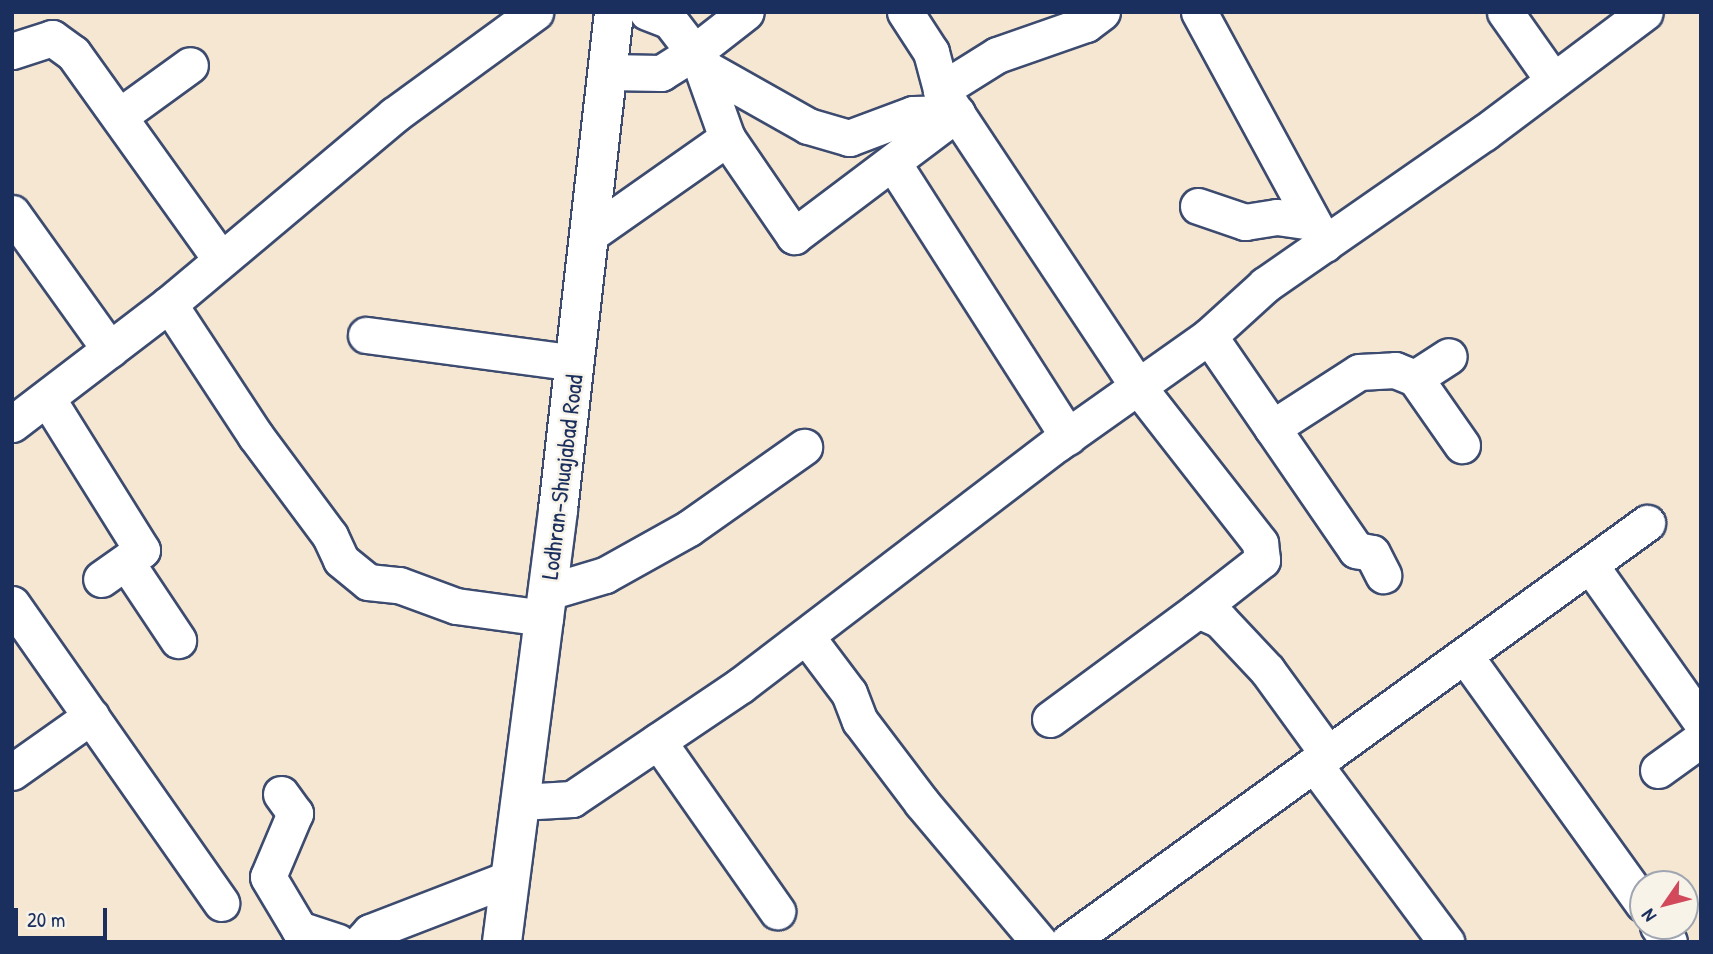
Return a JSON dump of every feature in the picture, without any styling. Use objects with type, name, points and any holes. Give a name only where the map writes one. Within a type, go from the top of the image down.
[{"type":"main road","name":"Lodhran-Shuajabad Road","points":[[502,942],[546,605],[614,12]]},
{"type":"street","points":[[12,424],[169,304],[394,115],[535,12]]},
{"type":"street","points":[[647,12],[670,21],[696,51],[707,69],[808,126],[849,138],[949,102]]},
{"type":"street","points":[[608,72],[662,73],[696,51],[746,12]]},
{"type":"street","points":[[905,12],[931,51],[949,102],[1139,388],[1260,543],[1262,560],[1050,719]]},
{"type":"street","points":[[696,51],[727,138],[794,236],[894,163],[949,102],[997,55],[1086,24],[1102,12]]},
{"type":"street","points":[[1199,12],[1319,233]]},
{"type":"street","points":[[1505,12],[1553,80]]},
{"type":"street","points":[[520,802],[572,799],[659,741],[806,636],[1068,437],[1209,336],[1319,233],[1553,80],[1602,25],[1645,12]]},
{"type":"street","points":[[12,51],[44,25],[73,53],[121,115],[221,260]]},
{"type":"street","points":[[121,115],[190,65]]},
{"type":"street","points":[[589,235],[727,138]]},
{"type":"street","points":[[894,163],[1068,437]]},
{"type":"street","points":[[1198,206],[1245,222],[1277,217],[1319,233]]},
{"type":"street","points":[[12,213],[110,350]]},
{"type":"street","points":[[169,304],[255,435],[330,537],[341,560],[368,582],[399,585],[456,606],[546,605],[665,541],[804,447]]},
{"type":"street","points":[[366,335],[575,363]]},
{"type":"street","points":[[1209,336],[1356,550],[1372,554],[1383,575]]},
{"type":"street","points":[[1415,378],[1450,356]]},
{"type":"street","points":[[1272,428],[1359,372],[1395,370],[1415,378],[1462,446]]},
{"type":"street","points":[[47,398],[142,550],[113,570],[178,640]]},
{"type":"street","points":[[1068,942],[1647,523]]},
{"type":"street","points":[[1590,565],[1701,722]]},
{"type":"street","points":[[12,604],[221,902]]},
{"type":"street","points":[[1198,610],[1220,620],[1267,670],[1321,759],[1446,942]]},
{"type":"street","points":[[806,636],[849,693],[860,720],[922,803],[1039,942]]},
{"type":"street","points":[[1465,656],[1629,884]]},
{"type":"street","points":[[12,772],[91,716]]},
{"type":"street","points":[[1658,770],[1701,739]]},
{"type":"street","points":[[659,741],[777,911]]},
{"type":"street","points":[[281,794],[295,813],[268,877],[299,929],[338,942]]},
{"type":"street","points":[[361,942],[370,932],[510,878]]}]
